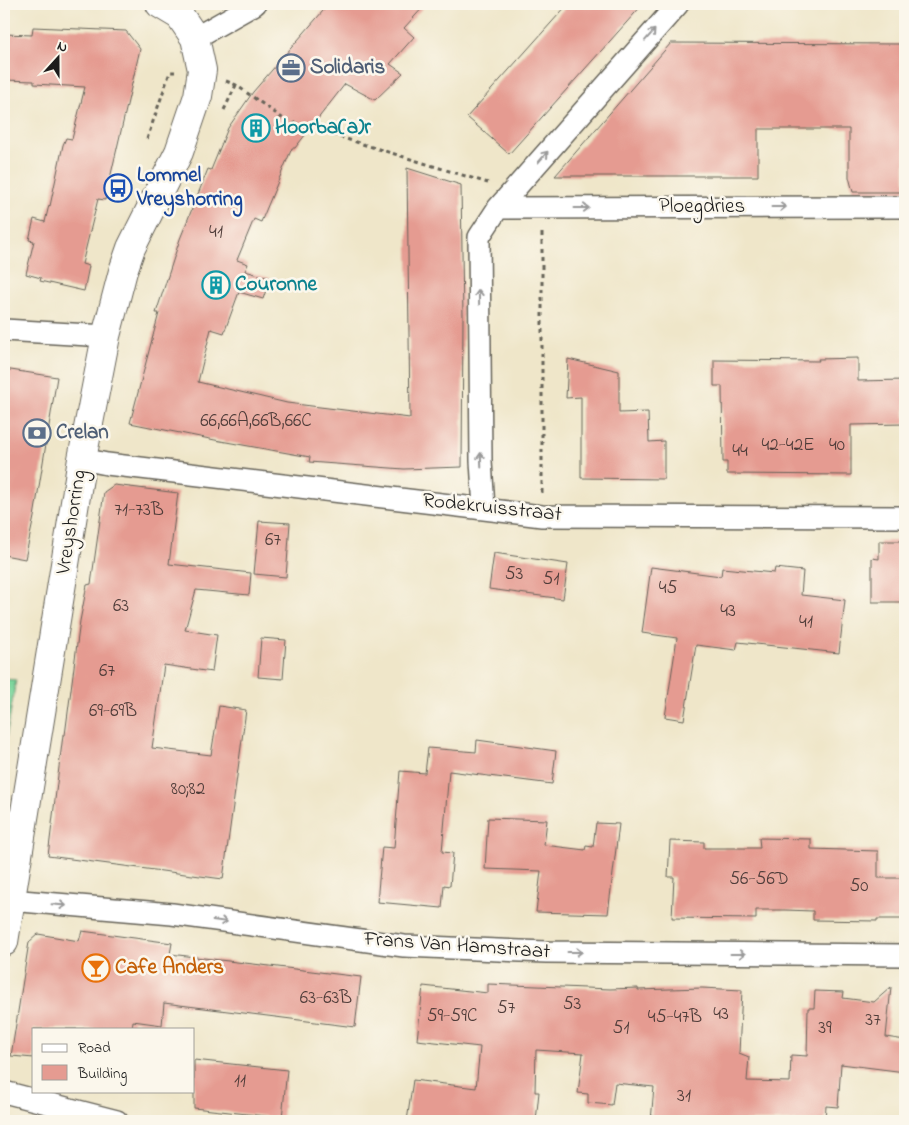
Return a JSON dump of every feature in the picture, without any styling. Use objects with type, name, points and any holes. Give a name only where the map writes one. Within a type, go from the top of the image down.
[{"type":"main road","points":[[160,4],[180,16],[195,38]]},
{"type":"main road","name":"Vreyshorring","points":[[4,942],[82,459],[106,336],[131,248],[179,152],[198,96],[202,70],[195,38]]},
{"type":"street","points":[[195,38],[255,4]]},
{"type":"street","points":[[484,508],[481,461],[479,237],[498,208],[678,4]]},
{"type":"street","name":"Ploegdries","points":[[498,208],[905,207]]},
{"type":"street","points":[[4,330],[106,336]]},
{"type":"street","name":"Rodekruisstraat","points":[[82,459],[107,464],[542,516],[905,517]]},
{"type":"street","name":"Frans Van Hamstraat","points":[[10,900],[172,914],[404,946],[546,952],[905,955]]},
{"type":"street","points":[[4,1092],[117,1121]]},
{"type":"path","points":[[147,139],[170,72],[202,70],[236,85],[285,120],[513,191]]},
{"type":"path","points":[[542,208],[542,516]]},
{"type":"green space","points":[[4,679],[16,680],[4,750]]},
{"type":"building","points":[[329,4],[426,4],[404,28],[414,37],[390,64],[403,73],[375,100],[345,84],[295,148],[292,148],[261,222],[254,219],[237,260],[248,264],[245,271],[270,278],[263,299],[239,292],[224,333],[211,329],[198,382],[287,403],[410,418],[407,168],[461,185],[463,317],[462,467],[404,469],[309,462],[310,457],[130,423],[159,313],[156,313],[180,239],[208,169],[211,170],[228,128],[253,92]]},
{"type":"building","points":[[568,4],[643,4],[509,154],[467,117]]},
{"type":"building","points":[[33,27],[126,31],[140,49],[105,200],[98,199],[82,264],[89,266],[84,291],[40,281],[41,278],[26,274],[34,241],[29,240],[34,219],[45,222],[63,145],[66,138],[72,139],[85,87],[34,84],[34,81],[4,80],[4,34],[32,35]]},
{"type":"building","points":[[671,43],[905,44],[905,192],[853,192],[849,177],[849,129],[758,129],[758,176],[555,176]]},
{"type":"building","points":[[858,358],[858,381],[905,380],[905,424],[851,425],[851,475],[727,474],[727,462],[723,462],[722,386],[714,386],[714,360],[819,361],[818,359]]},
{"type":"building","points":[[568,359],[619,371],[619,413],[648,412],[649,442],[664,441],[664,479],[581,478],[581,397],[566,398]]},
{"type":"building","points":[[4,369],[57,377],[34,517],[25,559],[4,555]]},
{"type":"building","points":[[114,485],[178,493],[169,564],[251,573],[249,595],[196,590],[185,630],[217,635],[212,672],[164,665],[152,748],[211,755],[219,706],[246,710],[223,879],[48,856],[80,621],[87,585],[91,584],[104,492]]},
{"type":"building","points":[[259,521],[290,523],[286,577],[254,574]]},
{"type":"building","points":[[879,541],[905,541],[905,602],[872,602],[872,558],[879,559]]},
{"type":"building","points":[[494,553],[568,564],[563,599],[489,589]]},
{"type":"building","points":[[651,567],[721,576],[722,568],[774,573],[775,568],[803,571],[801,595],[845,600],[839,653],[738,642],[736,650],[696,645],[684,720],[665,717],[677,638],[642,633]]},
{"type":"building","points":[[261,638],[286,640],[283,679],[258,677]]},
{"type":"building","points":[[477,740],[556,751],[552,784],[449,771],[442,852],[453,853],[450,886],[444,885],[442,908],[377,902],[382,847],[394,848],[400,771],[425,773],[428,748],[476,752]]},
{"type":"building","points":[[488,818],[547,820],[544,845],[585,850],[586,846],[593,847],[596,823],[619,824],[608,914],[536,912],[541,871],[485,869]]},
{"type":"building","points":[[759,838],[811,839],[811,849],[878,851],[878,878],[905,878],[905,919],[877,919],[877,921],[813,920],[813,911],[785,910],[756,910],[756,919],[672,918],[674,877],[668,877],[670,841],[704,842],[704,848],[760,848]]},
{"type":"building","points":[[82,931],[172,943],[170,954],[361,977],[355,1027],[164,1003],[162,1025],[133,1021],[132,1028],[32,1028],[32,1058],[11,1056],[29,942],[38,934],[79,941]]},
{"type":"building","points":[[488,984],[610,989],[638,988],[638,990],[702,988],[742,990],[739,1053],[749,1057],[747,1081],[790,1082],[791,1055],[807,1056],[808,1008],[814,1008],[815,991],[844,992],[843,998],[874,1002],[891,987],[886,1037],[905,1040],[905,1072],[841,1064],[838,1107],[826,1106],[825,1121],[651,1121],[654,1087],[615,1083],[612,1105],[588,1103],[588,1094],[578,1093],[583,1053],[536,1050],[535,1092],[539,1092],[536,1121],[407,1121],[413,1080],[476,1088],[480,1047],[417,1040],[423,986],[488,993]]},
{"type":"building","points":[[195,1060],[287,1070],[282,1118],[194,1108]]},
{"type":"place","name":"Solidaris","points":[[291,68]]},
{"type":"place","name":"Hoorba(a)r","points":[[256,128]]},
{"type":"place","name":"Lommel Vreyshorring","points":[[118,188]]},
{"type":"place","name":"Couronne","points":[[216,285]]},
{"type":"place","name":"Crelan","points":[[37,433]]},
{"type":"place","name":"Cafe Anders","points":[[96,968]]}]
